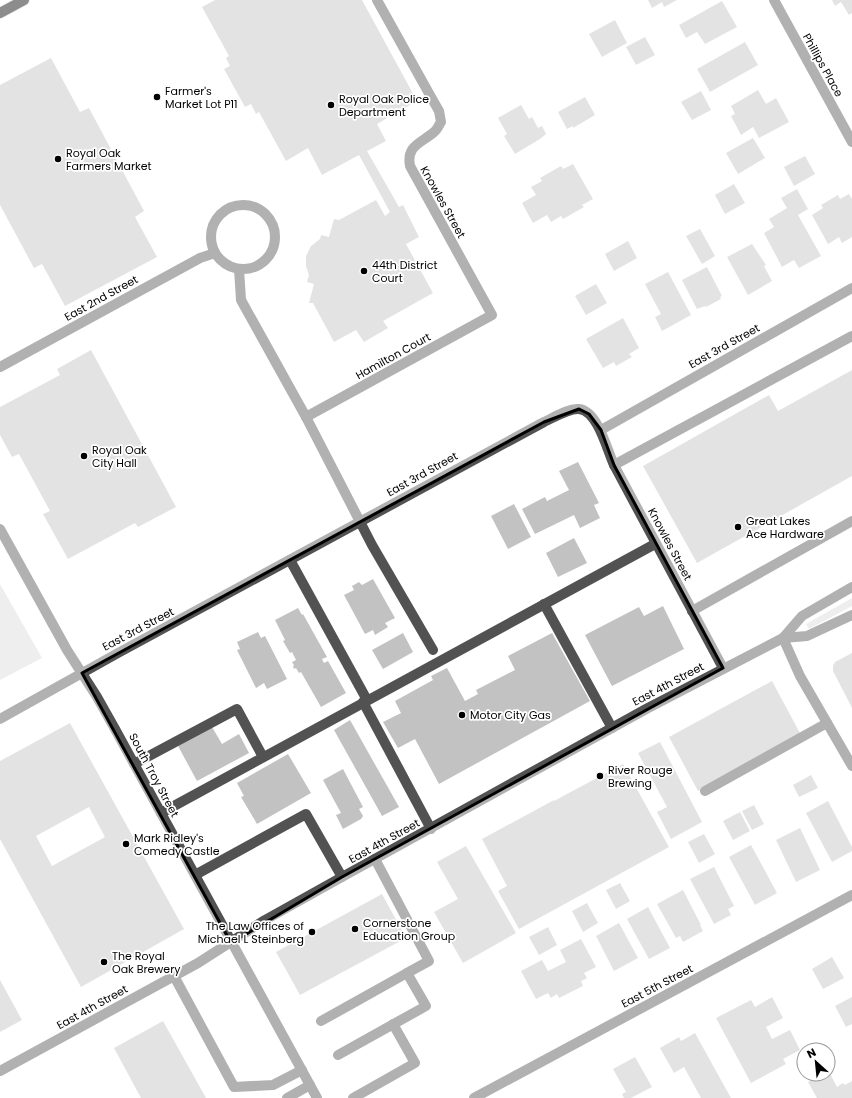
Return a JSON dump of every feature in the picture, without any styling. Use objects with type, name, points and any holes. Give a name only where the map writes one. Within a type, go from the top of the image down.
[{"type":"main road","points":[[0,13],[24,0]]},
{"type":"street","name":"Knowles Street","points":[[377,0],[439,111],[441,122],[434,132],[419,142],[412,150],[409,158],[410,166],[492,315]]},
{"type":"street","name":"Phillips Place","points":[[774,0],[852,142]]},
{"type":"street","points":[[242,205],[253,207],[263,212],[270,220],[274,230],[275,241],[271,252],[265,261],[249,269],[239,269],[222,263],[212,248],[210,239],[214,221],[231,207],[242,205]]},
{"type":"street","name":"East 2nd Street","points":[[0,367],[200,258],[215,254]]},
{"type":"street","points":[[239,269],[241,300],[306,417],[372,545],[433,650]]},
{"type":"street","name":"East 3rd Street","points":[[0,719],[544,422],[566,412],[579,409],[589,414],[601,430],[852,288]]},
{"type":"street","name":"Hamilton Court","points":[[306,417],[492,315]]},
{"type":"street","points":[[614,465],[852,336]]},
{"type":"street","name":"Knowles Street","points":[[601,430],[614,465],[723,668]]},
{"type":"street","points":[[692,611],[852,521]]},
{"type":"street","name":"South Troy Street","points":[[0,529],[67,650],[97,697],[317,1098]]},
{"type":"street","points":[[161,813],[656,544]]},
{"type":"street","points":[[290,560],[431,828]]},
{"type":"street","name":"East 4th Street","points":[[783,638],[802,616],[852,587]]},
{"type":"street","points":[[544,604],[612,728]]},
{"type":"street","name":"East 4th Street","points":[[0,1071],[174,976],[231,943],[265,920],[342,877],[723,668],[783,638],[807,636],[852,615]]},
{"type":"street","points":[[783,638],[800,676],[852,766]]},
{"type":"street","points":[[134,764],[237,709],[263,757]]},
{"type":"street","points":[[705,791],[827,723]]},
{"type":"street","points":[[195,875],[306,814],[342,877]]},
{"type":"street","points":[[321,1021],[429,961],[375,859]]},
{"type":"street","name":"East 5th Street","points":[[474,1098],[852,895]]},
{"type":"street","points":[[338,1055],[426,1006],[407,973]]},
{"type":"street","points":[[174,976],[234,1087],[273,1085],[302,1070]]},
{"type":"street","points":[[353,1098],[415,1064],[393,1024]]},
{"type":"street","points":[[287,1098],[310,1085]]},
{"type":"highlighted area","points":[[579,409],[589,414],[601,430],[614,465],[723,668],[342,877],[231,943],[82,673],[544,422]]},
{"type":"shaded area","points":[[0,584],[42,658],[0,680]]},
{"type":"shaded area","points":[[852,598],[852,606],[809,629],[806,624]]},
{"type":"building","name":"Royal Oak Police Department","points":[[215,0],[362,0],[417,101],[377,124],[386,141],[367,151],[399,207],[403,205],[419,237],[406,244],[433,293],[383,321],[388,328],[364,342],[356,330],[334,342],[313,303],[309,303],[314,284],[307,282],[309,275],[306,266],[306,256],[311,246],[320,239],[321,235],[329,237],[334,219],[339,220],[376,200],[385,216],[390,212],[359,155],[322,175],[308,148],[286,161],[259,112],[256,114],[251,104],[245,107],[224,69],[230,66],[226,58],[229,56],[202,7]]},
{"type":"building","points":[[648,0],[677,0],[664,7],[662,2],[652,8]]},
{"type":"building","points":[[832,0],[852,0],[852,13],[849,15],[841,2],[835,6]]},
{"type":"building","points":[[722,1],[737,27],[705,44],[697,32],[686,38],[679,25]]},
{"type":"building","points":[[615,20],[627,43],[602,57],[589,34]]},
{"type":"building","points":[[645,37],[655,55],[636,65],[626,47]]},
{"type":"building","points":[[745,42],[758,65],[710,92],[697,69]]},
{"type":"building","name":"Royal Oak Farmers Market","points":[[51,58],[80,112],[89,108],[144,211],[135,217],[157,257],[65,306],[42,264],[34,268],[0,205],[0,85]]},
{"type":"building","points":[[758,90],[766,104],[776,98],[789,122],[759,138],[753,127],[741,135],[731,116],[735,114],[731,106]]},
{"type":"building","points":[[701,91],[711,110],[692,120],[681,102]]},
{"type":"building","points":[[585,97],[595,115],[573,128],[573,126],[567,129],[558,112]]},
{"type":"building","points":[[521,105],[529,119],[532,117],[538,128],[542,126],[546,134],[515,154],[504,136],[507,134],[498,118]]},
{"type":"building","points":[[753,138],[765,158],[738,174],[726,153]]},
{"type":"building","points":[[805,156],[815,174],[794,186],[784,167]]},
{"type":"building","points":[[573,164],[593,199],[582,205],[584,207],[563,219],[561,216],[551,222],[547,215],[533,223],[522,203],[536,195],[531,187],[542,181],[540,178],[561,166],[563,169]]},
{"type":"building","points":[[734,184],[745,203],[725,214],[715,195]]},
{"type":"building","points":[[797,189],[808,209],[798,215],[821,256],[799,268],[794,260],[782,267],[764,233],[774,227],[769,219],[787,208],[781,198]]},
{"type":"building","points":[[849,194],[852,199],[852,237],[842,243],[839,237],[828,244],[812,215],[823,208],[821,205],[838,195],[840,199]]},
{"type":"building","points":[[700,229],[715,256],[702,264],[686,236]]},
{"type":"building","points":[[628,241],[637,258],[614,271],[605,254]]},
{"type":"building","points":[[752,244],[766,265],[764,266],[772,281],[748,295],[727,257]]},
{"type":"building","points":[[707,267],[722,296],[720,297],[721,299],[706,307],[697,309],[682,280]]},
{"type":"building","points":[[668,272],[691,315],[662,331],[655,317],[661,314],[645,284]]},
{"type":"building","points":[[596,284],[607,303],[586,315],[575,296]]},
{"type":"building","points":[[623,318],[639,348],[629,354],[632,357],[616,366],[614,362],[603,368],[586,339]]},
{"type":"building","name":"Royal Oak City Hall","points":[[91,350],[176,507],[138,527],[135,523],[68,559],[43,514],[50,511],[19,454],[12,457],[0,435],[0,407],[60,375],[57,369]]},
{"type":"building","points":[[852,370],[852,476],[697,563],[643,466],[769,395],[778,411]]},
{"type":"building","points":[[578,462],[599,503],[594,505],[600,518],[580,528],[574,515],[535,534],[522,509],[545,497],[547,501],[569,490],[559,471]]},
{"type":"building","points":[[514,504],[531,537],[508,549],[491,516]]},
{"type":"building","points":[[574,538],[587,563],[558,577],[546,553]]},
{"type":"building","points":[[373,579],[395,618],[385,623],[388,627],[375,635],[373,630],[365,634],[344,595],[354,590],[352,586],[359,582],[362,585]]},
{"type":"building","points":[[663,606],[684,649],[612,686],[585,635],[639,607],[644,616]]},
{"type":"building","points":[[298,608],[302,615],[303,614],[327,657],[322,659],[324,663],[328,661],[346,693],[321,707],[301,672],[299,673],[296,668],[294,669],[292,662],[296,660],[292,652],[290,653],[283,641],[285,640],[275,620]]},
{"type":"building","points":[[258,632],[261,638],[265,636],[287,679],[267,689],[264,683],[256,688],[237,650],[240,649],[237,642]]},
{"type":"building","points":[[403,633],[413,652],[383,669],[372,650]]},
{"type":"building","points":[[552,633],[590,701],[439,784],[415,739],[398,748],[383,722],[401,713],[395,701],[433,680],[431,676],[447,668],[465,701],[478,694],[476,690],[515,670],[508,656]]},
{"type":"building","points":[[852,653],[852,708],[833,671],[833,666],[835,662]]},
{"type":"building","points":[[772,681],[801,735],[698,791],[669,737]]},
{"type":"building","points":[[350,720],[399,807],[382,816],[334,730]]},
{"type":"building","points":[[70,723],[184,929],[81,987],[0,839],[0,761]],"holes":[[[89,807],[105,837],[52,866],[36,836]]]},
{"type":"building","points":[[212,727],[222,744],[239,734],[249,753],[197,781],[178,746]]},
{"type":"building","points":[[660,742],[702,822],[671,839],[657,812],[667,807],[638,753]]},
{"type":"building","points":[[288,754],[311,793],[257,824],[241,797],[244,796],[237,783]]},
{"type":"building","points":[[623,764],[669,847],[519,929],[498,891],[507,886],[482,839]]},
{"type":"building","points":[[343,769],[363,807],[359,809],[363,816],[361,819],[343,829],[336,815],[341,813],[323,780]]},
{"type":"building","points":[[811,775],[818,788],[799,797],[793,785]]},
{"type":"building","points":[[828,801],[852,847],[852,851],[832,862],[806,813]]},
{"type":"building","points":[[754,805],[764,824],[752,830],[742,811]]},
{"type":"building","points":[[740,812],[750,831],[733,840],[723,821]]},
{"type":"building","points":[[800,828],[820,870],[796,882],[776,840]]},
{"type":"building","points":[[704,834],[715,854],[699,863],[688,842]]},
{"type":"building","points":[[751,845],[777,893],[755,905],[729,857]]},
{"type":"building","points":[[466,846],[516,933],[463,963],[434,912],[458,899],[437,862]]},
{"type":"building","points":[[714,867],[734,906],[728,909],[731,915],[714,924],[690,879]]},
{"type":"building","points":[[620,883],[630,901],[616,909],[606,890]]},
{"type":"building","points":[[683,890],[703,931],[683,942],[680,936],[676,938],[657,904]]},
{"type":"building","points":[[382,894],[406,938],[300,995],[276,952]]},
{"type":"building","points":[[587,903],[598,923],[583,932],[572,911]]},
{"type":"building","points":[[648,907],[670,948],[649,959],[627,919]]},
{"type":"building","points":[[619,923],[638,958],[614,971],[596,936]]},
{"type":"building","points":[[548,927],[557,945],[539,955],[529,937]]},
{"type":"building","points":[[581,939],[596,967],[584,973],[587,978],[581,981],[583,986],[559,998],[557,994],[551,998],[548,993],[536,999],[521,971],[542,960],[548,971],[566,962],[560,950]]},
{"type":"building","points":[[832,957],[844,978],[823,989],[812,969]]},
{"type":"building","points":[[0,980],[22,1020],[0,1032]]},
{"type":"building","points":[[772,997],[783,1018],[766,1027],[772,1039],[790,1030],[796,1042],[796,1052],[783,1059],[786,1064],[751,1083],[716,1018],[751,1000],[755,1007]]},
{"type":"building","points":[[852,997],[852,1024],[846,1027],[835,1006]]},
{"type":"building","points":[[163,1021],[206,1098],[141,1098],[114,1048]]},
{"type":"building","points":[[695,1033],[731,1098],[701,1098],[684,1067],[674,1073],[660,1048],[679,1037],[681,1041]]},
{"type":"building","points":[[635,1057],[652,1087],[631,1098],[624,1098],[622,1094],[626,1092],[613,1069]]},
{"type":"building","points":[[852,1081],[852,1098],[817,1098],[808,1082],[834,1082],[837,1087],[843,1083],[845,1085]]},
{"type":"place","name":"Farmer's Market Lot P11","points":[[157,97]]},
{"type":"place","name":"Royal Oak Police Department","points":[[331,105]]},
{"type":"place","name":"Royal Oak Farmers Market","points":[[58,159]]},
{"type":"place","name":"44th District Court","points":[[364,271]]},
{"type":"place","name":"Royal Oak City Hall","points":[[84,456]]},
{"type":"place","name":"Great Lakes Ace Hardware","points":[[738,527]]},
{"type":"place","name":"Motor City Gas","points":[[462,715]]},
{"type":"place","name":"River Rouge Brewing","points":[[600,776]]},
{"type":"place","name":"Mark Ridley's Comedy Castle","points":[[126,844]]},
{"type":"place","name":"Cornerstone Education Group","points":[[355,929]]},
{"type":"place","name":"The Law Offices of Michael L Steinberg","points":[[312,932]]},
{"type":"place","name":"The Royal Oak Brewery","points":[[104,962]]}]
